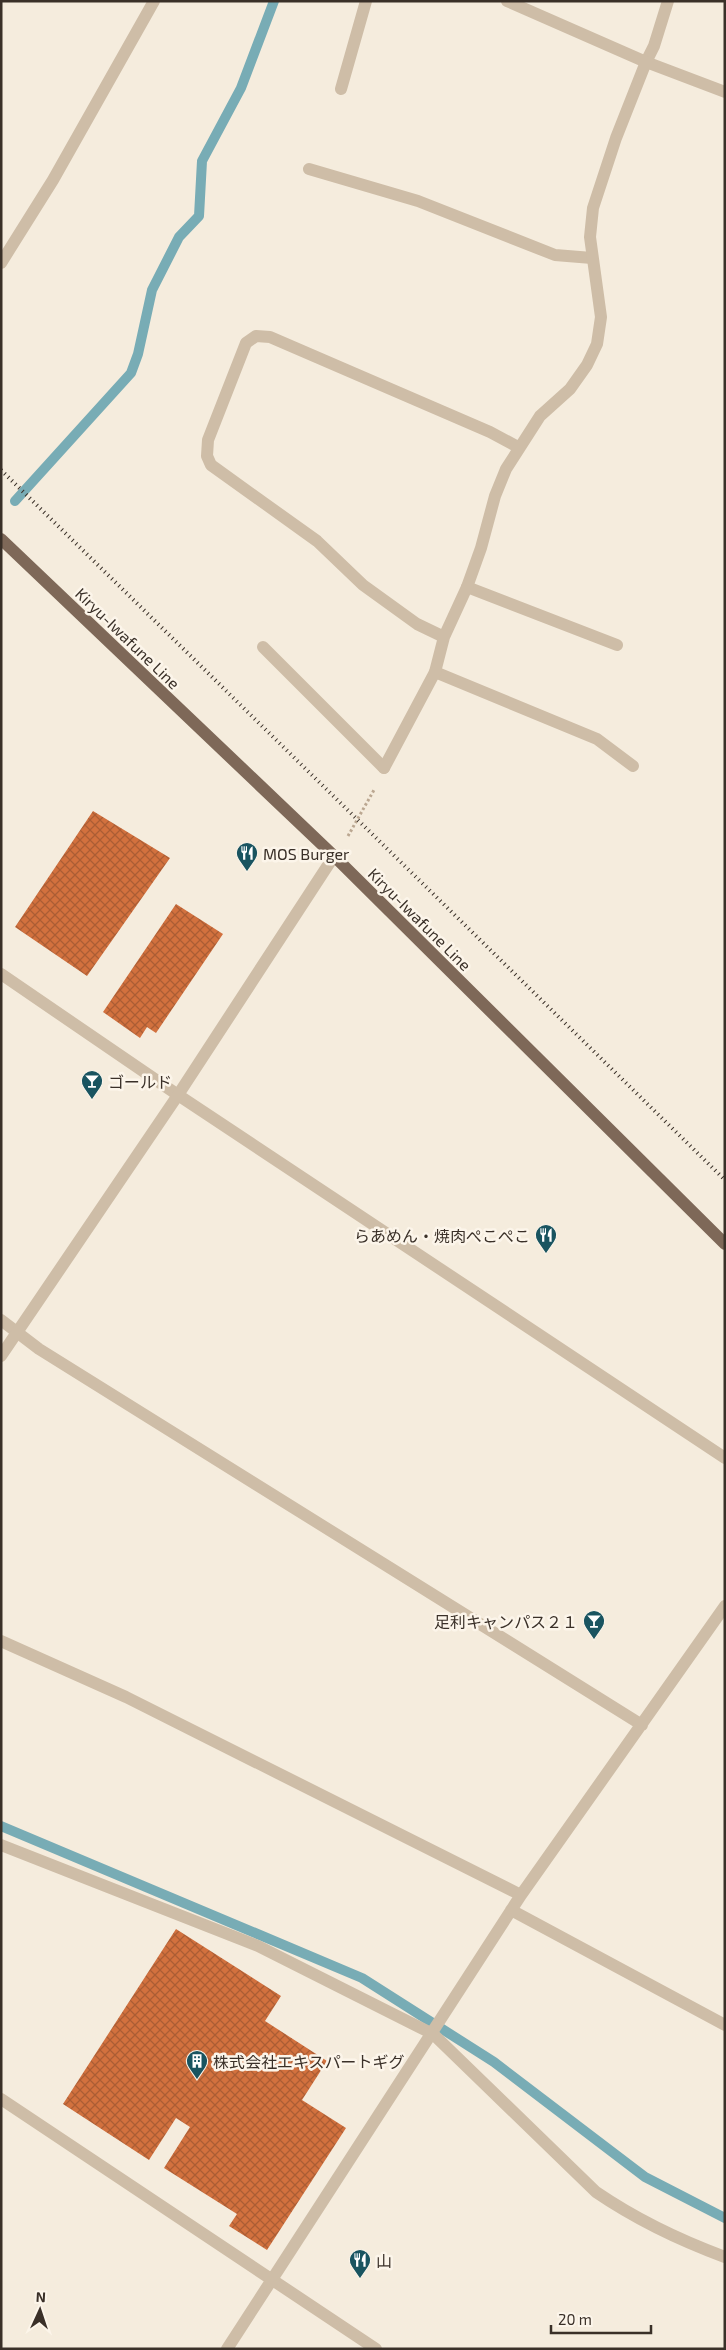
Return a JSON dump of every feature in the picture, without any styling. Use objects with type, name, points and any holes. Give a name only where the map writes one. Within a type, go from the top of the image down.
[{"type":"main road","name":"Kiryu-Iwafune Line","points":[[1,539],[334,856],[725,1244]]},
{"type":"street","points":[[3,255],[53,180],[154,1]]},
{"type":"street","points":[[341,89],[366,1]]},
{"type":"street","points":[[507,1],[646,62],[725,92]]},
{"type":"street","points":[[262,647],[384,768],[435,672],[444,637],[467,587],[481,548],[495,496],[506,469],[518,447],[540,416],[570,388],[587,365],[598,344],[601,317],[590,237],[593,208],[616,138],[654,46],[668,1]]},
{"type":"street","points":[[309,169],[418,202],[555,255],[592,258]]},
{"type":"street","points":[[444,637],[417,624],[363,585],[317,541],[211,465],[207,456],[208,440],[246,343],[256,336],[270,337],[490,432],[518,447]]},
{"type":"street","points":[[467,587],[617,645]]},
{"type":"street","points":[[435,672],[598,739],[633,766]]},
{"type":"street","points":[[1,1356],[178,1095],[334,856]]},
{"type":"street","points":[[1,974],[178,1095],[725,1458]]},
{"type":"street","points":[[1,1320],[17,1333],[642,1725]]},
{"type":"street","points":[[227,2349],[433,2034],[521,1895],[725,1606]]},
{"type":"street","points":[[1,1641],[126,1697],[521,1895]]},
{"type":"street","points":[[1,1845],[258,1946],[433,2034],[596,2192],[627,2213],[663,2232],[725,2257]]},
{"type":"street","points":[[511,1910],[725,2025]]},
{"type":"street","points":[[1,2100],[376,2349]]},
{"type":"path","points":[[347,837],[372,796]]},
{"type":"building","points":[[93,811],[170,858],[87,976],[15,927]]},
{"type":"building","points":[[176,904],[223,934],[156,1033],[147,1027],[140,1038],[103,1012]]},
{"type":"building","name":"株式会社エキスパートギグ","points":[[176,1929],[281,1996],[265,2021],[327,2061],[302,2100],[346,2128],[267,2250],[229,2226],[237,2214],[164,2168],[190,2127],[176,2118],[149,2160],[63,2104]]},
{"type":"waterway","points":[[15,501],[131,373],[138,354],[152,290],[179,237],[199,216],[202,161],[241,88],[274,1]]},
{"type":"waterway","points":[[1,1826],[362,1978],[494,2062],[645,2177],[725,2218]]},
{"type":"railway","points":[[1,470],[725,1180]]},
{"type":"place","name":"MOS Burger","points":[[247,872]]},
{"type":"place","name":"ゴールド","points":[[92,1100]]},
{"type":"place","name":"らあめん・焼肉ぺこぺこ","points":[[546,1254]]},
{"type":"place","name":"足利キャンパス２１","points":[[594,1640]]},
{"type":"place","name":"株式会社エキスパートギグ","points":[[197,2080]]},
{"type":"place","name":"山","points":[[360,2279]]}]
